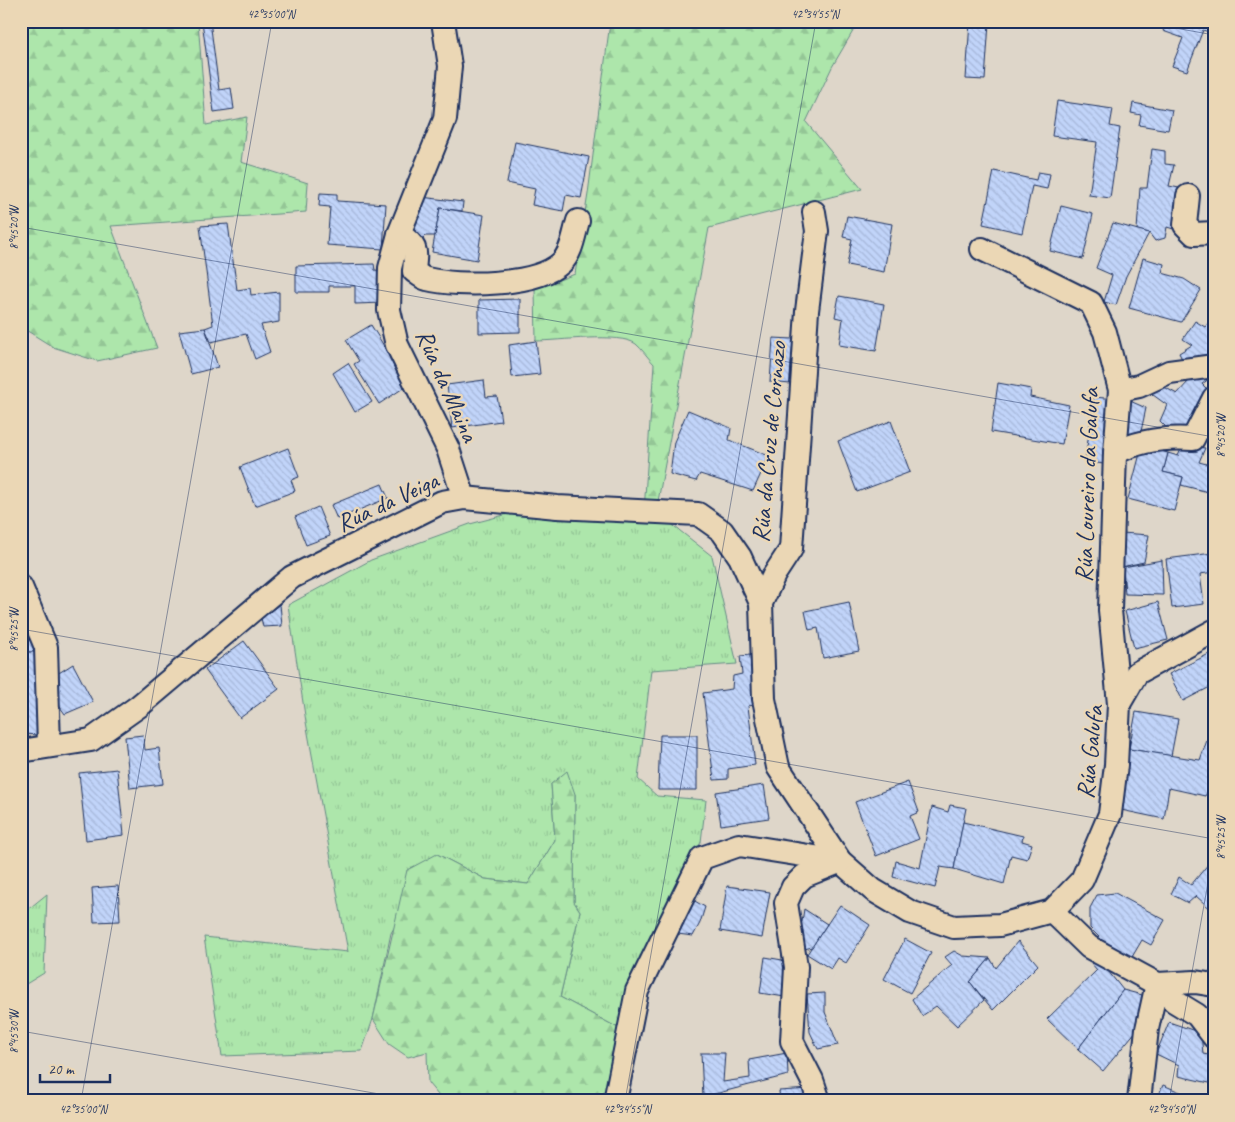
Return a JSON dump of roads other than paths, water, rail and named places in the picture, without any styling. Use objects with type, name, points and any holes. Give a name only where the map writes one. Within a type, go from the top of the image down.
[{"type":"street","name":"Rúa da Maina","points":[[443,21],[450,66],[445,119],[399,234],[390,268],[390,310],[397,344],[448,448],[464,498]]},
{"type":"street","points":[[1188,196],[1185,225],[1194,234],[1214,233]]},
{"type":"street","name":"Rúa da Cruz de Cornazo","points":[[814,212],[817,231],[807,311],[791,549],[774,575],[761,603],[764,699],[778,768],[840,862],[873,890],[910,912],[954,927],[1000,925],[1052,911]]},
{"type":"street","points":[[399,234],[412,242],[416,252],[414,271],[425,279],[476,283],[504,282],[524,279],[561,263],[570,250],[578,220]]},
{"type":"street","name":"Rúa Loureiro da Galufa","points":[[982,249],[1090,303],[1105,332],[1120,390],[1115,453],[1110,610],[1119,704]]},
{"type":"street","points":[[1120,390],[1139,386],[1169,372],[1214,366]]},
{"type":"street","points":[[1115,453],[1134,443],[1172,438],[1193,439],[1214,398]]},
{"type":"street","name":"Rúa da Veiga","points":[[21,751],[91,740],[139,706],[292,577],[442,502],[464,498],[548,506],[698,514],[722,531],[740,557],[761,603]]},
{"type":"street","points":[[21,587],[46,647],[49,746]]},
{"type":"street","name":"Rúa Galufa","points":[[1052,911],[1082,880],[1110,814],[1116,765],[1119,704],[1137,673],[1214,631]]},
{"type":"street","points":[[615,1101],[637,991],[702,858],[739,845],[840,862]]},
{"type":"street","points":[[819,1101],[812,1080],[792,1042],[796,967],[789,933],[786,903],[793,887],[804,876],[840,862]]},
{"type":"street","points":[[1052,911],[1089,946],[1157,984],[1174,1001],[1197,1015],[1214,1037]]},
{"type":"street","points":[[1157,984],[1195,982],[1214,984]]},
{"type":"street","points":[[1139,1101],[1144,1049],[1157,984]]}]
